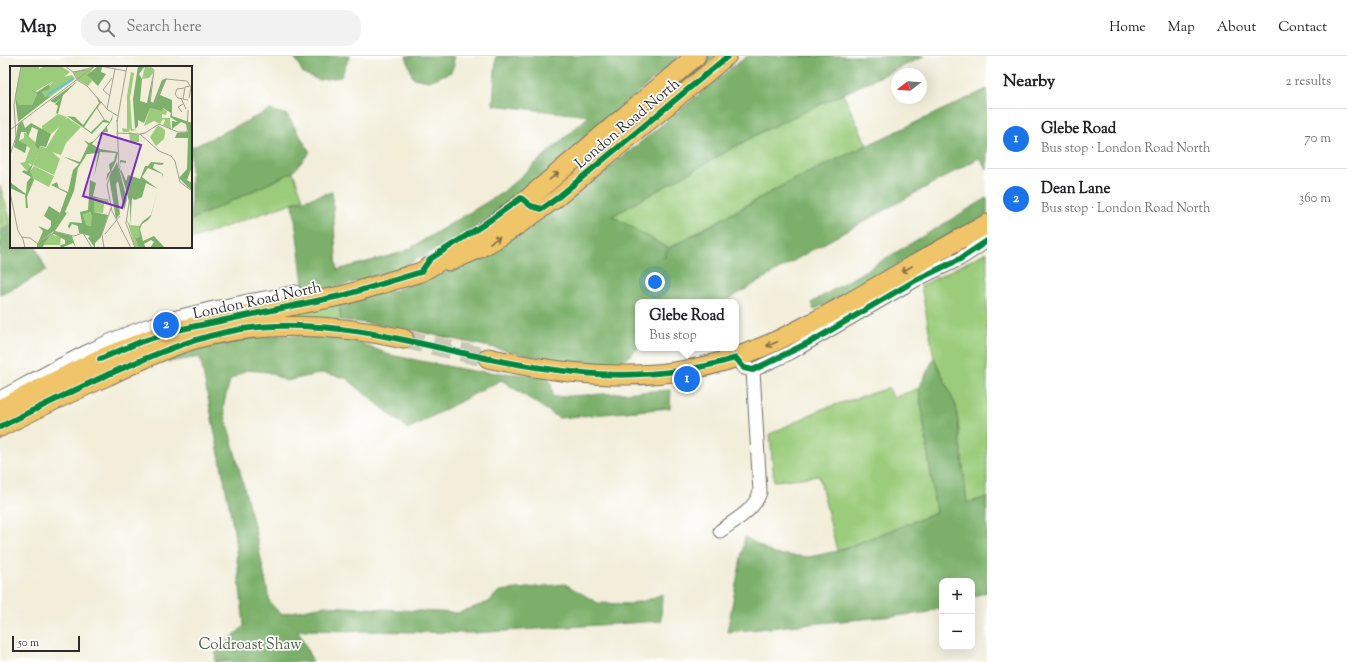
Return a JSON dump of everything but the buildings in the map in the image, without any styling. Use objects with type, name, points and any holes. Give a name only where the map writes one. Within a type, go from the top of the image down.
[{"type":"highway","points":[[421,272],[460,249],[525,201],[696,56]]},
{"type":"highway","points":[[488,358],[572,372],[617,376],[692,370],[736,358],[782,339],[806,327],[987,224]]},
{"type":"highway","name":"London Road North","points":[[0,409],[100,359],[161,335],[230,318],[345,295],[386,284],[421,272]]},
{"type":"highway","name":"London Road North","points":[[0,426],[68,392],[146,357],[210,335],[254,327],[298,326],[347,330],[404,339]]},
{"type":"main road","name":"London Road North","points":[[421,272],[459,259],[526,221],[572,186],[728,56]]},
{"type":"main road","points":[[941,249],[962,244],[987,234]]},
{"type":"street","points":[[736,358],[744,368],[753,370],[814,340],[910,284],[960,259],[987,241]]},
{"type":"street","name":"London Road North","points":[[0,398],[95,348],[147,326],[187,315],[295,292]]},
{"type":"street","points":[[720,531],[745,514],[758,500],[760,492],[753,370]]},
{"type":"green space","points":[[294,56],[349,57],[341,77],[319,80],[303,73]]},
{"type":"green space","points":[[406,56],[453,56],[454,65],[451,72],[429,81],[413,78]]},
{"type":"green space","points":[[496,56],[680,56],[543,175],[475,228],[401,268],[338,287],[304,292],[293,203],[332,192],[337,270],[404,252],[502,193],[589,116],[493,105]]},
{"type":"green space","points":[[707,56],[718,56],[536,204],[683,76]]},
{"type":"green space","points":[[748,56],[925,56],[899,68],[891,68],[891,72],[765,130],[612,216],[668,248],[664,258],[670,248],[791,181],[987,89],[987,169],[979,158],[812,250],[729,299],[635,299],[635,351],[623,361],[621,365],[597,370],[402,328],[341,320],[339,302],[395,290],[465,265],[536,222],[581,191],[732,67]]},
{"type":"green space","points":[[843,94],[867,145],[791,181],[668,248],[612,216],[765,130]]},
{"type":"green space","points":[[270,110],[287,115],[310,152],[293,172],[192,220],[192,148]]},
{"type":"green space","points":[[293,172],[303,199],[192,239],[192,220]]},
{"type":"green space","points":[[0,186],[10,218],[10,226],[0,231]]},
{"type":"green space","points":[[987,198],[987,215],[814,310],[811,303]]},
{"type":"green space","points":[[10,226],[10,248],[36,248],[46,270],[25,283],[0,294],[0,231]]},
{"type":"green space","points":[[987,252],[987,497],[967,503],[956,406],[934,358],[921,286]]},
{"type":"green space","points":[[339,302],[341,320],[248,318]]},
{"type":"green space","name":"Coldroast Shaw","points":[[278,335],[343,336],[390,355],[472,371],[547,376],[551,383],[553,397],[671,390],[670,408],[559,418],[501,380],[408,429],[346,378],[323,373],[286,381],[268,372],[246,370],[230,380],[223,407],[254,525],[270,603],[281,614],[325,606],[458,613],[489,602],[499,591],[565,584],[598,603],[628,604],[648,600],[662,594],[661,621],[474,633],[298,630],[313,662],[215,662],[216,652],[244,626],[234,531],[200,357],[168,362],[174,353],[223,340]]},
{"type":"green space","points":[[934,358],[956,406],[967,503],[987,497],[987,592],[975,596],[975,578],[939,578],[939,608],[925,613],[727,632],[745,537],[774,554],[809,557],[837,551],[936,513],[919,388]]},
{"type":"green space","points":[[889,388],[893,398],[919,388],[936,513],[837,551],[819,476],[774,481],[770,434],[822,409]]},
{"type":"tunnel","points":[[404,339],[488,358]]},
{"type":"cycle path","points":[[100,359],[140,342],[182,329],[345,295],[421,272],[430,259],[483,225],[521,198],[531,206],[542,209],[728,56]]},
{"type":"cycle path","points":[[0,427],[107,375],[168,349],[231,331],[275,326],[303,326],[357,331],[522,365],[583,373],[613,375],[673,372],[736,358],[744,368],[753,370],[814,340],[916,280],[960,259],[987,241]]},
{"type":"place","name":"Dean Lane","points":[[166,325]]},
{"type":"place","name":"Glebe Road","points":[[687,379]]}]
